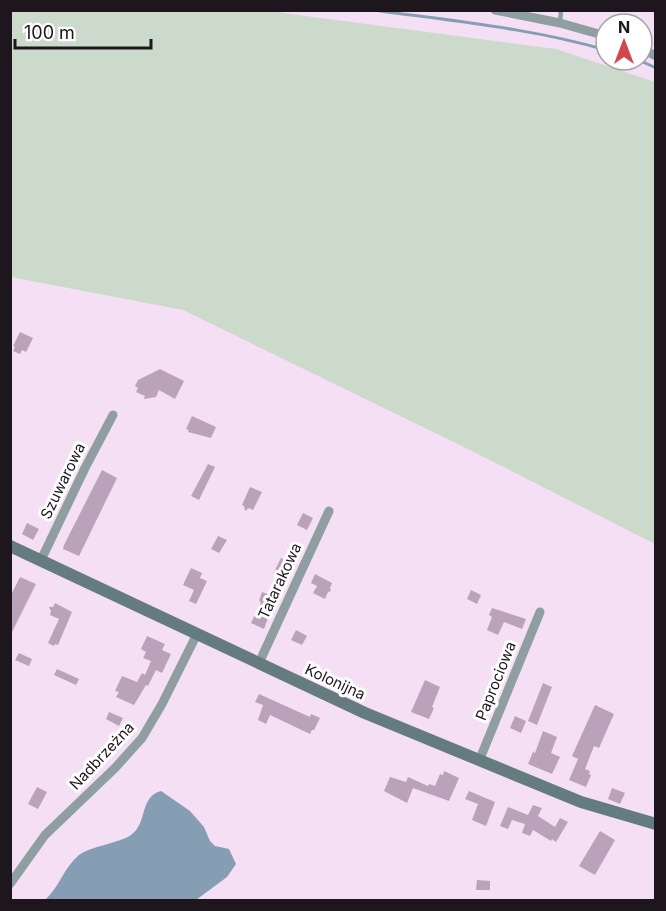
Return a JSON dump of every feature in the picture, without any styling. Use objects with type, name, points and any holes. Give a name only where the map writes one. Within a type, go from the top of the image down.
[{"type":"street","points":[[495,10],[547,20],[594,33]]},
{"type":"street","name":"Szuwarowa","points":[[41,560],[113,415]]},
{"type":"street","name":"Tatarakowa","points":[[259,663],[328,511]]},
{"type":"street","name":"Kolonijna","points":[[10,546],[364,713],[594,807],[656,824]]},
{"type":"street","name":"Paprociowa","points":[[479,761],[540,612]]},
{"type":"street","name":"Nadbrzeżna","points":[[10,884],[45,835],[115,768],[142,738],[197,634]]},
{"type":"lane","points":[[560,23],[561,10]]},
{"type":"green space","points":[[10,11],[268,11],[556,49],[594,62],[594,72],[625,72],[655,82],[655,544],[470,450],[183,310],[11,277]]},
{"type":"water","points":[[161,791],[190,811],[204,827],[210,841],[215,846],[229,849],[236,864],[227,877],[196,900],[45,900],[69,865],[79,855],[131,835],[140,824],[149,799]]},
{"type":"building","points":[[20,332],[33,338],[26,352],[22,350],[20,354],[13,351],[15,347],[13,346]]},
{"type":"building","points":[[160,369],[184,381],[175,399],[159,390],[156,397],[144,399],[145,396],[136,392],[138,388],[135,386],[138,380]]},
{"type":"building","points":[[192,416],[216,427],[211,438],[188,432],[189,430],[186,429]]},
{"type":"building","points":[[208,464],[215,467],[199,500],[191,496]]},
{"type":"building","points":[[102,470],[117,478],[79,556],[63,549],[64,545]]},
{"type":"building","points":[[250,487],[262,492],[253,510],[249,508],[245,511],[242,505]]},
{"type":"building","points":[[303,513],[313,518],[307,530],[297,525]]},
{"type":"building","points":[[27,523],[39,529],[33,540],[22,534]]},
{"type":"building","points":[[218,536],[227,540],[219,553],[211,549]]},
{"type":"building","points":[[281,558],[291,563],[283,579],[273,574]]},
{"type":"building","points":[[191,568],[202,573],[200,578],[207,581],[196,604],[189,601],[194,590],[183,585]]},
{"type":"building","points":[[315,574],[332,583],[331,591],[325,599],[313,593],[317,586],[311,583]]},
{"type":"building","points":[[20,577],[36,584],[10,636],[10,597]]},
{"type":"building","points":[[471,590],[481,595],[477,604],[467,599]]},
{"type":"building","points":[[262,592],[276,597],[264,629],[251,623],[261,602],[259,601]]},
{"type":"building","points":[[55,603],[72,612],[58,645],[54,646],[48,643],[59,619],[50,615],[49,607],[53,607]]},
{"type":"building","points":[[492,608],[526,619],[522,629],[504,622],[498,635],[487,630],[492,617],[489,615]]},
{"type":"building","points":[[296,630],[307,636],[302,645],[291,640]]},
{"type":"building","points":[[147,636],[165,644],[162,650],[171,654],[162,673],[156,670],[134,705],[116,697],[119,692],[115,691],[122,676],[137,682],[142,673],[145,675],[151,661],[143,658],[146,652],[141,649]]},
{"type":"building","points":[[19,653],[32,659],[29,666],[15,660]]},
{"type":"building","points":[[57,669],[79,679],[76,685],[54,675]]},
{"type":"building","points":[[425,680],[440,687],[429,719],[411,712]]},
{"type":"building","points":[[543,683],[552,687],[537,725],[528,721]]},
{"type":"building","points":[[259,694],[310,717],[311,714],[320,718],[314,730],[310,734],[270,715],[266,724],[258,720],[263,705],[255,702]]},
{"type":"building","points":[[595,705],[614,714],[599,748],[594,746],[585,769],[590,771],[591,775],[586,787],[569,780],[578,759],[572,756]]},
{"type":"building","points":[[109,712],[123,718],[119,726],[106,719]]},
{"type":"building","points":[[515,716],[526,721],[521,733],[510,728]]},
{"type":"building","points":[[543,731],[557,737],[551,753],[560,757],[552,774],[528,764],[533,752],[535,753]]},
{"type":"building","points":[[444,771],[459,778],[449,801],[413,788],[407,803],[384,791],[390,777],[406,782],[408,777],[428,786],[429,784],[435,786],[440,774],[443,775]]},
{"type":"building","points":[[37,787],[47,792],[38,809],[28,804]]},
{"type":"building","points":[[612,788],[625,793],[620,804],[608,799]]},
{"type":"building","points":[[469,791],[495,802],[486,826],[472,820],[478,804],[465,799]]},
{"type":"building","points":[[533,805],[542,808],[538,816],[555,827],[560,818],[568,822],[556,842],[533,830],[530,836],[522,833],[525,824],[512,820],[508,829],[500,826],[508,807],[528,815]]},
{"type":"building","points":[[600,831],[615,840],[595,875],[579,866]]},
{"type":"building","points":[[477,880],[490,881],[490,890],[476,890]]},
{"type":"waterway","points":[[373,10],[520,31],[594,47]]}]
